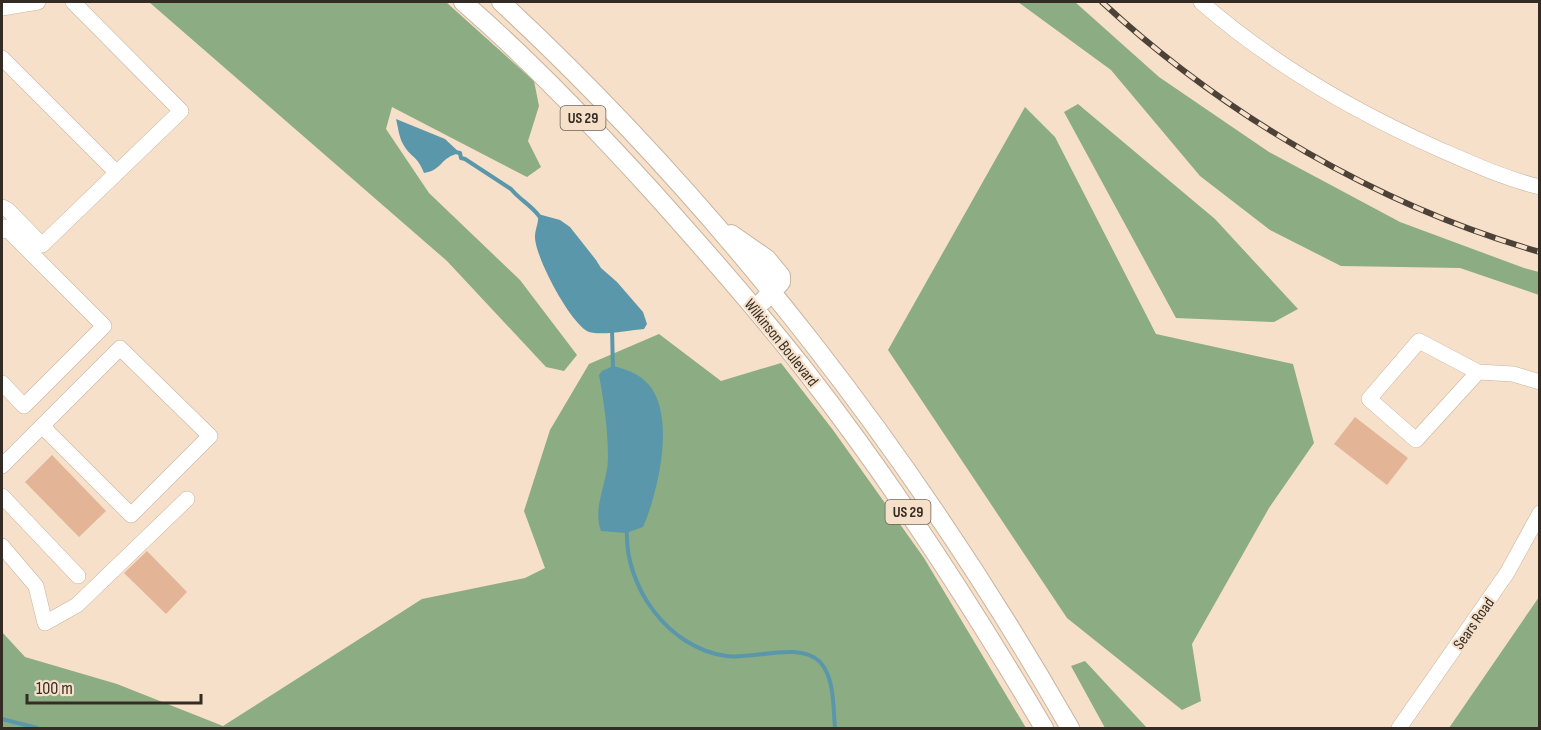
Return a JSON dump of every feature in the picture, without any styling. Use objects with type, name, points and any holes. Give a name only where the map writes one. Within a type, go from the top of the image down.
[{"type":"main road","name":"US 29","points":[[501,2],[639,141],[708,218],[767,259],[778,270],[781,282],[772,293]]},
{"type":"main road","name":"Wilkinson Boulevard","points":[[470,4],[600,135],[755,309],[804,369],[852,432],[941,559],[1044,729]]},
{"type":"main road","name":"Wilkinson Boulevard","points":[[772,293],[901,461],[998,606],[1070,729]]},
{"type":"main road","points":[[755,309],[772,293]]},
{"type":"street","points":[[2,8],[39,2]]},
{"type":"street","points":[[2,207],[8,210],[42,244],[181,111],[73,2]]},
{"type":"street","points":[[1201,2],[1284,65],[1357,109],[1474,165],[1539,187]]},
{"type":"street","points":[[2,58],[117,173]]},
{"type":"street","points":[[2,231],[5,227],[104,326],[24,406],[2,383]]},
{"type":"street","points":[[1478,372],[1416,440],[1369,399],[1419,341],[1478,372],[1513,374],[1539,382]]},
{"type":"street","points":[[2,466],[120,348],[210,436],[131,515],[43,427]]},
{"type":"street","points":[[2,496],[78,576]]},
{"type":"street","points":[[2,546],[36,586],[45,623],[77,605],[187,499]]},
{"type":"street","name":"Sears Road","points":[[1399,729],[1507,573],[1539,513]]},
{"type":"green space","points":[[149,2],[446,2],[534,81],[539,106],[528,141],[541,167],[527,177],[392,107],[386,129],[429,193],[520,280],[577,355],[564,371],[546,367],[447,261]]},
{"type":"green space","points":[[1018,2],[1075,2],[1159,77],[1269,152],[1400,222],[1539,272],[1539,295],[1460,268],[1341,266],[1270,230],[1200,176],[1111,70]]},
{"type":"green space","points":[[1078,104],[1215,219],[1298,309],[1274,322],[1176,318],[1064,112]]},
{"type":"green space","points":[[1025,107],[1055,137],[1156,334],[1293,364],[1314,443],[1269,508],[1192,644],[1201,701],[1182,710],[1067,618],[888,350]]},
{"type":"green space","points":[[659,334],[721,381],[781,363],[833,430],[924,558],[1026,728],[2,728],[2,632],[25,657],[117,684],[223,726],[422,599],[525,578],[545,568],[524,511],[550,430],[589,364]]},
{"type":"green space","points":[[1539,597],[1539,728],[1449,728]]},
{"type":"green space","points":[[1085,661],[1147,728],[1105,728],[1071,666]]},
{"type":"water","points":[[396,119],[445,139],[460,153],[449,157],[435,169],[424,173],[419,163],[403,144]]},
{"type":"water","points":[[538,214],[560,220],[570,227],[601,268],[617,282],[643,312],[647,324],[644,329],[601,333],[589,332],[582,327],[564,304],[541,259],[535,237]]},
{"type":"water","points":[[613,366],[632,372],[649,385],[657,399],[662,416],[662,455],[649,512],[643,527],[626,533],[601,531],[598,513],[608,458],[599,375]]},
{"type":"building","points":[[1355,417],[1408,458],[1387,485],[1334,444]]},
{"type":"building","points":[[52,455],[106,511],[79,537],[25,482]]},
{"type":"building","points":[[147,551],[187,592],[166,614],[124,573]]},
{"type":"waterway","points":[[455,152],[460,153],[461,158],[511,189],[539,216]]},
{"type":"waterway","points":[[612,328],[613,371]]},
{"type":"waterway","points":[[627,529],[628,550],[633,572],[654,611],[668,627],[686,641],[705,651],[726,656],[788,652],[811,656],[820,662],[828,676],[835,728]]},
{"type":"waterway","points":[[2,719],[37,728]]},
{"type":"railway","points":[[1102,2],[1199,82],[1252,119],[1306,152],[1421,209],[1480,233],[1540,252]]}]
